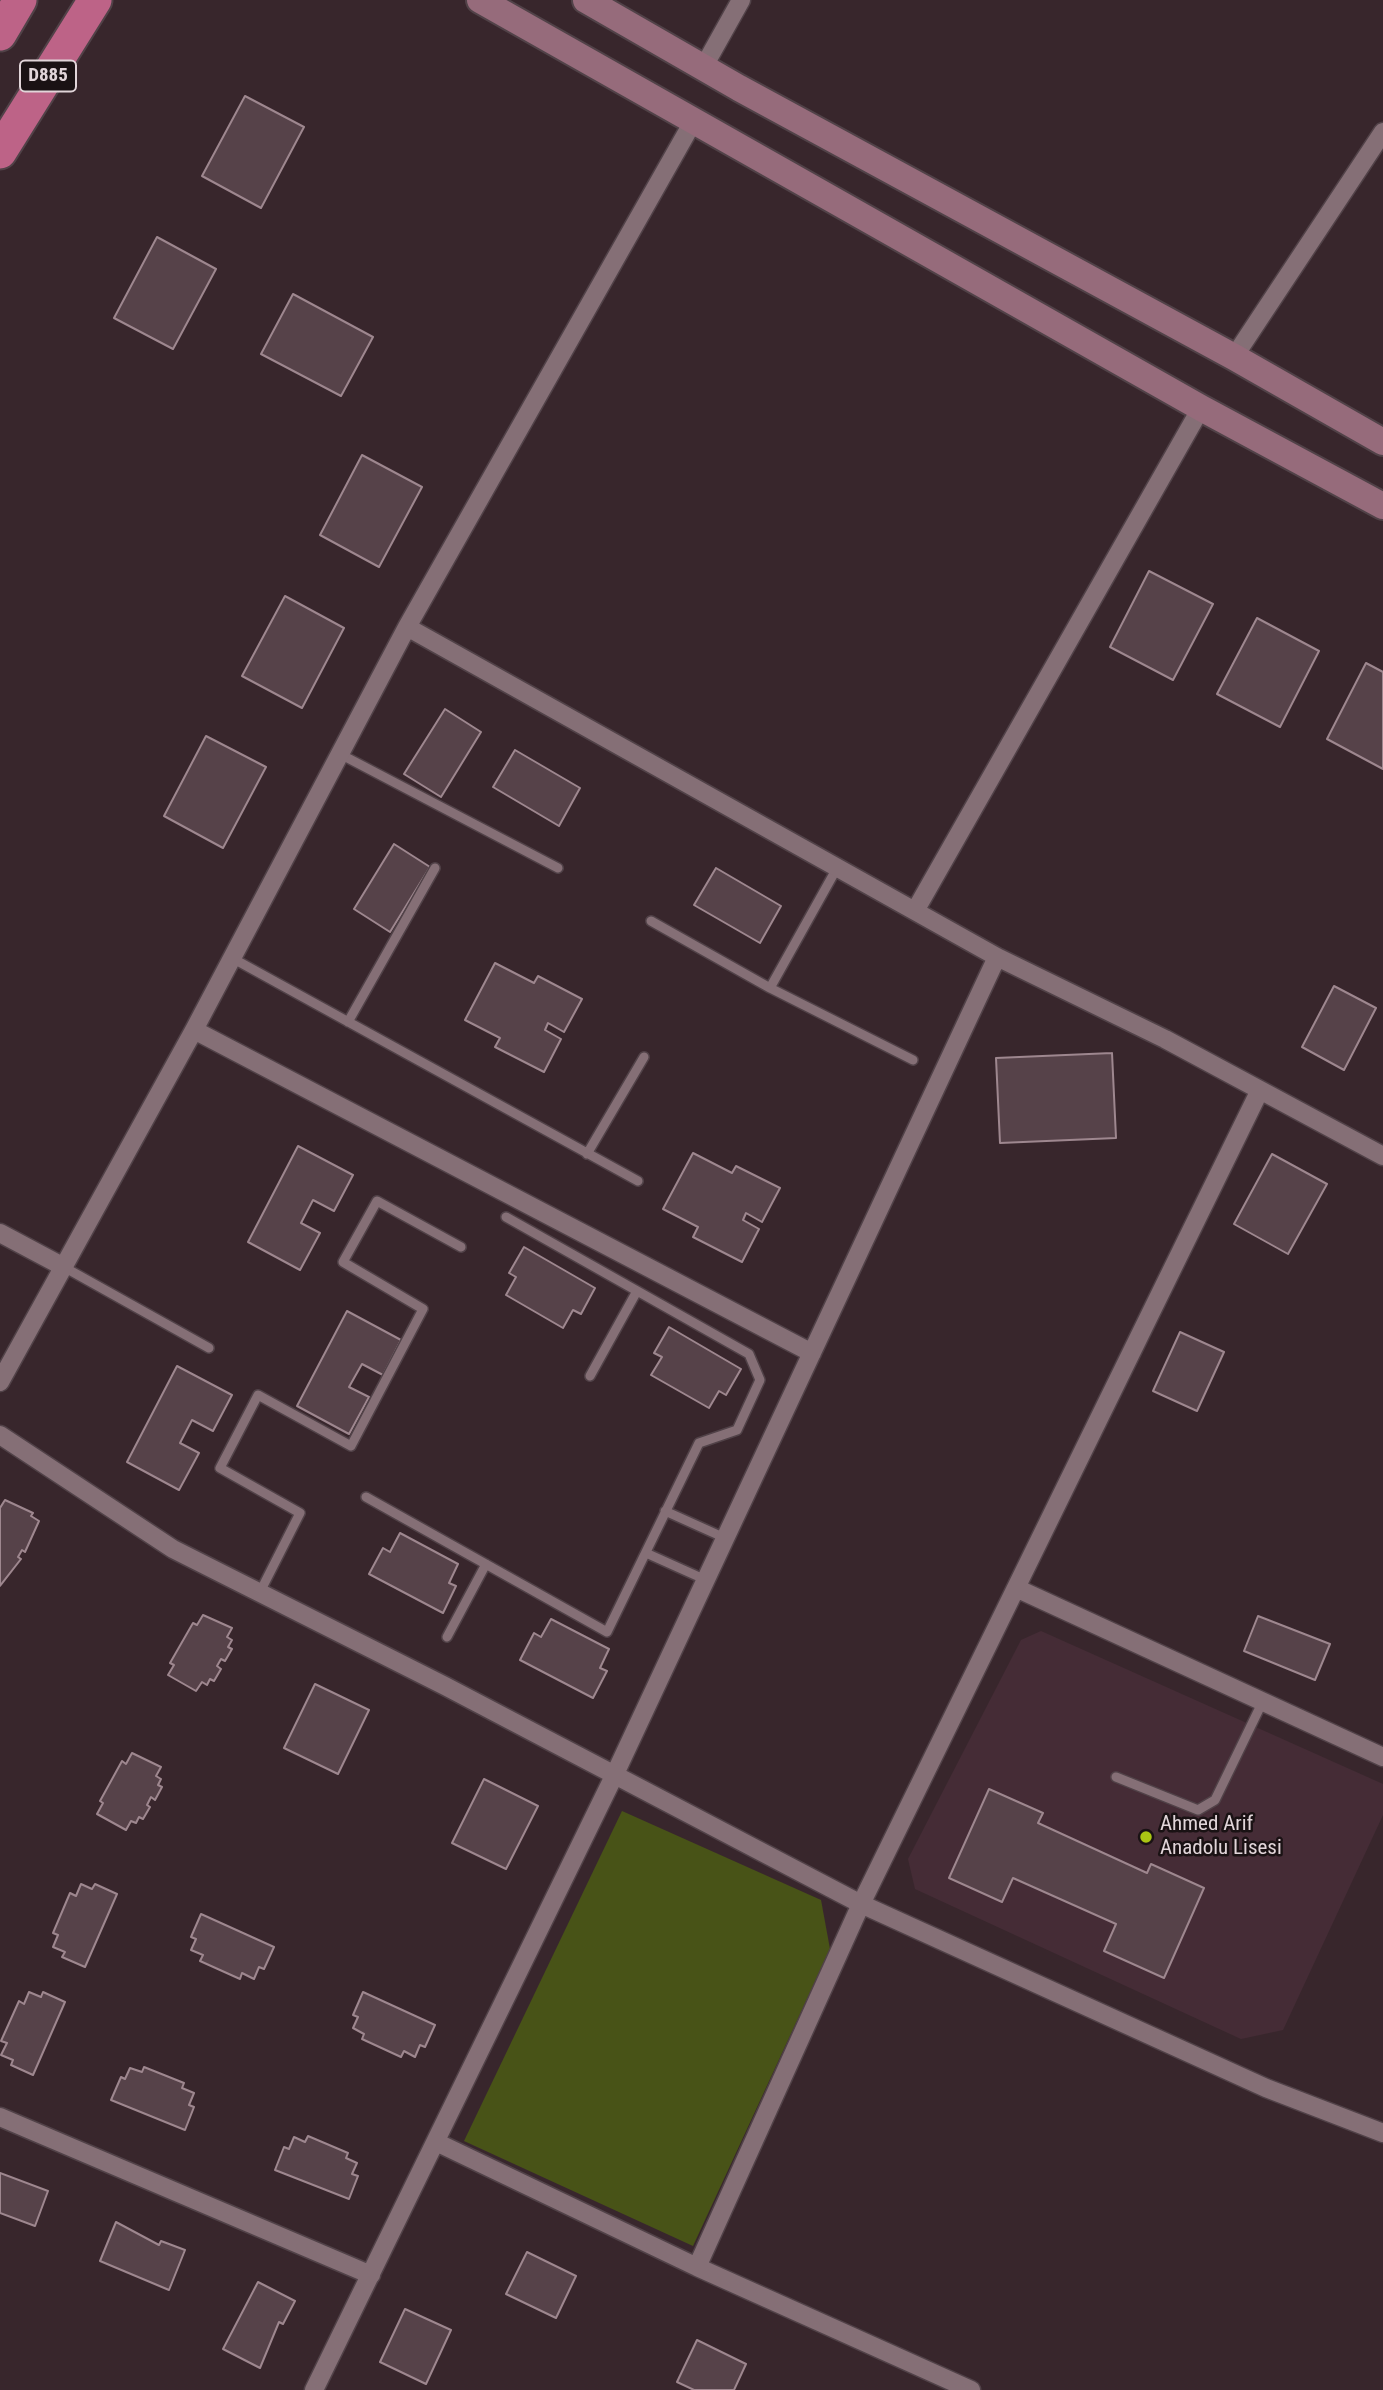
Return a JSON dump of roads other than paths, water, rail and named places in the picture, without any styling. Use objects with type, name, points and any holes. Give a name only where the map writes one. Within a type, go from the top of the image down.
[{"type":"highway","points":[[0,34],[20,0]]},
{"type":"highway","name":"D885","points":[[0,152],[95,0]]},
{"type":"main road","points":[[480,0],[1201,408],[1383,506]]},
{"type":"main road","points":[[586,0],[703,68],[1234,357],[1383,442]]},
{"type":"street","points":[[703,68],[741,0]]},
{"type":"street","points":[[0,1382],[194,1030],[407,627],[694,120]]},
{"type":"street","points":[[1234,357],[1383,132]]},
{"type":"street","points":[[915,911],[1201,408]]},
{"type":"street","points":[[407,627],[997,957],[1165,1039],[1383,1156]]},
{"type":"street","points":[[314,2390],[614,1776],[997,957]]},
{"type":"street","points":[[194,1030],[812,1353]]},
{"type":"street","points":[[697,2267],[861,1904],[1260,1090]]},
{"type":"street","points":[[0,1233],[62,1266]]},
{"type":"street","points":[[0,1435],[173,1549],[861,1904],[1266,2088],[1383,2133]]},
{"type":"street","points":[[1016,1588],[1383,1758]]},
{"type":"street","points":[[0,2117],[371,2275]]},
{"type":"street","points":[[436,2142],[697,2267],[971,2390]]},
{"type":"lane","points":[[340,754],[558,868]]},
{"type":"lane","points":[[348,1022],[435,868]]},
{"type":"lane","points":[[770,988],[837,868]]},
{"type":"lane","points":[[651,921],[770,988],[913,1060]]},
{"type":"lane","points":[[232,958],[638,1181]]},
{"type":"lane","points":[[587,1154],[644,1057]]},
{"type":"lane","points":[[260,1592],[300,1513],[220,1468],[258,1395],[351,1446],[423,1309],[343,1262],[377,1201],[461,1247]]},
{"type":"lane","points":[[366,1497],[607,1632],[699,1443],[737,1430],[760,1380],[749,1354],[506,1217]]},
{"type":"lane","points":[[62,1266],[209,1348]]},
{"type":"lane","points":[[590,1376],[638,1291]]},
{"type":"lane","points":[[665,1511],[726,1538]]},
{"type":"lane","points":[[646,1553],[706,1580]]},
{"type":"lane","points":[[447,1637],[486,1564]]},
{"type":"lane","points":[[1116,1777],[1198,1810],[1215,1800],[1263,1701]]},
{"type":"place","name":"Ahmed Arif Anadolu Lisesi","points":[[1146,1837]]}]
